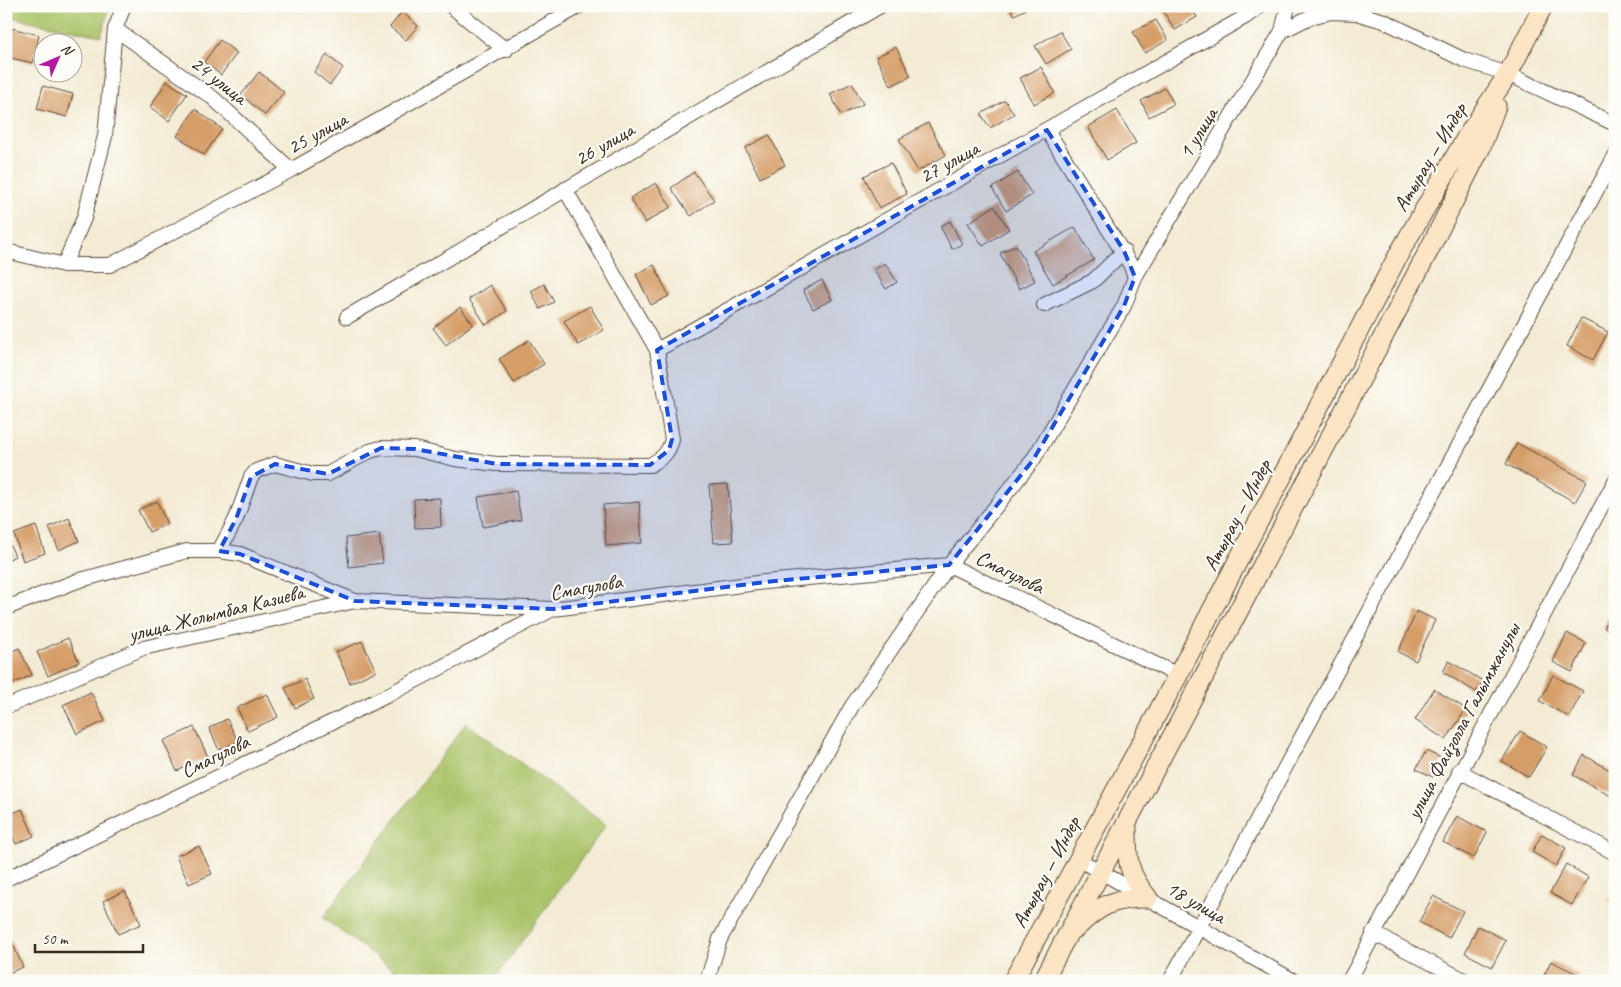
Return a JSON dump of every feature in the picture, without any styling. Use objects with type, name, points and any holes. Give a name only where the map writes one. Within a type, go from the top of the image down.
[{"type":"main road","name":"Атырау — Индер","points":[[1013,981],[1178,676],[1401,250],[1466,138],[1508,74],[1543,6]]},
{"type":"main road","name":"Атырау — Индер","points":[[1044,981],[1428,252],[1481,147],[1508,74]]},
{"type":"main road","points":[[1126,824],[1127,856],[1130,871],[1136,883],[1148,898]]},
{"type":"main road","points":[[1067,937],[1086,919],[1111,902],[1124,898],[1148,898]]},
{"type":"street","points":[[64,265],[84,218],[105,136],[115,29],[124,6]]},
{"type":"street","points":[[451,6],[506,50]]},
{"type":"street","name":"25 улица","points":[[6,251],[64,265],[110,265],[291,170],[506,50],[580,6]]},
{"type":"street","name":"26 улица","points":[[347,317],[880,6]]},
{"type":"street","name":"27 улица","points":[[657,350],[1047,130],[1245,17],[1260,6]]},
{"type":"street","name":"1 улица","points":[[707,981],[720,939],[852,706],[949,565],[1033,460],[1124,306],[1135,276],[1282,31],[1288,6]]},
{"type":"street","points":[[1282,31],[1310,17],[1331,12],[1356,13],[1384,21],[1464,60],[1508,74],[1615,124]]},
{"type":"street","name":"24 улица","points":[[115,29],[213,98],[291,170]]},
{"type":"street","points":[[1047,130],[1124,251],[1135,276]]},
{"type":"street","points":[[1170,981],[1615,156]]},
{"type":"street","points":[[219,551],[236,519],[251,476],[256,471],[275,464],[313,474],[328,474],[370,451],[381,448],[415,448],[455,459],[498,464],[650,465],[661,459],[669,450],[672,439],[657,350],[565,189]]},
{"type":"street","points":[[1044,305],[1093,281],[1124,251]]},
{"type":"street","name":"улица Файзолла Галымжанулы","points":[[1349,981],[1459,771],[1615,481]]},
{"type":"street","name":"улица Жолымбая Казиева","points":[[6,608],[77,581],[186,551],[219,551],[240,554],[356,601]]},
{"type":"street","name":"Смагулова","points":[[6,880],[386,696],[553,609],[765,582],[949,565],[1178,676]]},
{"type":"street","name":"улица Жолымбая Казиева","points":[[6,707],[143,648],[356,601],[553,609]]},
{"type":"street","points":[[1459,771],[1615,853]]},
{"type":"street","name":"18 улица","points":[[1078,859],[1294,981]]},
{"type":"street","points":[[1373,933],[1466,981]]},
{"type":"highlighted area","points":[[1047,130],[1124,251],[1135,277],[1124,306],[1033,460],[949,565],[765,582],[553,609],[355,601],[240,554],[219,551],[236,519],[251,477],[275,464],[328,474],[381,448],[415,449],[497,464],[650,465],[669,450],[672,439],[657,350]]},
{"type":"green space","points":[[6,6],[110,6],[101,36],[6,16]]},
{"type":"green space","points":[[466,723],[606,825],[493,981],[409,981],[323,918]]},
{"type":"building","points":[[1010,6],[1025,6],[1026,9],[1014,15]]},
{"type":"building","points":[[1160,6],[1190,6],[1197,17],[1175,30]]},
{"type":"building","points":[[1202,6],[1217,6],[1206,12]]},
{"type":"building","points":[[402,12],[418,26],[406,40],[390,27]]},
{"type":"building","points":[[1156,20],[1168,40],[1145,53],[1133,32]]},
{"type":"building","points":[[7,27],[32,33],[32,63],[6,57]]},
{"type":"building","points":[[1060,31],[1071,49],[1046,64],[1035,46]]},
{"type":"building","points":[[220,40],[237,53],[221,75],[204,62]]},
{"type":"building","points":[[896,47],[911,76],[891,86],[876,57]]},
{"type":"building","points":[[327,55],[343,68],[330,85],[314,72]]},
{"type":"building","points":[[1041,67],[1055,93],[1034,104],[1020,78]]},
{"type":"building","points":[[259,72],[284,92],[265,115],[241,95]]},
{"type":"building","points":[[167,81],[187,94],[169,121],[150,107]]},
{"type":"building","points":[[852,83],[863,104],[841,115],[830,94]]},
{"type":"building","points":[[43,86],[73,94],[67,117],[37,109]]},
{"type":"building","points":[[1165,88],[1174,104],[1149,117],[1141,101]]},
{"type":"building","points":[[1005,100],[1014,114],[990,128],[981,114]]},
{"type":"building","points":[[195,109],[222,129],[204,155],[177,136]]},
{"type":"building","points":[[1117,110],[1136,143],[1107,160],[1088,127]]},
{"type":"building","points":[[928,123],[946,155],[918,171],[899,139]]},
{"type":"building","points":[[769,135],[785,165],[760,178],[745,148]]},
{"type":"building","points":[[891,163],[907,194],[879,208],[864,176]]},
{"type":"building","points":[[694,172],[714,200],[691,216],[671,188]]},
{"type":"building","points":[[1018,172],[1032,195],[1006,211],[992,188]]},
{"type":"building","points":[[656,183],[671,207],[645,223],[630,198]]},
{"type":"building","points":[[994,206],[1009,229],[983,246],[968,223]]},
{"type":"building","points":[[950,221],[962,244],[952,249],[940,226]]},
{"type":"building","points":[[1075,227],[1094,260],[1053,284],[1033,251]]},
{"type":"building","points":[[1016,245],[1035,281],[1019,289],[1000,253]]},
{"type":"building","points":[[885,263],[897,282],[886,289],[874,270]]},
{"type":"building","points":[[654,265],[669,296],[651,305],[636,274]]},
{"type":"building","points":[[822,280],[832,300],[813,309],[803,290]]},
{"type":"building","points":[[544,284],[554,302],[540,309],[531,291]]},
{"type":"building","points":[[490,285],[507,311],[486,325],[469,299]]},
{"type":"building","points":[[590,306],[604,330],[578,345],[564,321]]},
{"type":"building","points":[[460,307],[473,324],[446,345],[433,328]]},
{"type":"building","points":[[1581,318],[1608,332],[1593,360],[1567,346]]},
{"type":"building","points":[[529,340],[544,364],[514,383],[499,359]]},
{"type":"building","points":[[1517,443],[1587,481],[1575,502],[1506,464]]},
{"type":"building","points":[[728,484],[733,542],[714,543],[709,485]]},
{"type":"building","points":[[516,491],[521,520],[483,527],[478,497]]},
{"type":"building","points":[[440,498],[441,527],[415,528],[414,499]]},
{"type":"building","points":[[157,501],[167,524],[149,532],[138,510]]},
{"type":"building","points":[[639,502],[642,543],[606,546],[603,505]]},
{"type":"building","points":[[69,518],[79,541],[59,550],[49,527]]},
{"type":"building","points":[[36,526],[45,553],[23,561],[14,534]]},
{"type":"building","points":[[379,534],[383,563],[349,567],[346,538]]},
{"type":"building","points":[[6,536],[15,556],[6,561]]},
{"type":"building","points":[[1615,601],[1615,632],[1604,628]]},
{"type":"building","points":[[1417,611],[1435,620],[1416,661],[1398,652]]},
{"type":"building","points":[[1567,633],[1586,643],[1572,672],[1553,662]]},
{"type":"building","points":[[68,638],[79,662],[48,676],[37,652]]},
{"type":"building","points":[[362,641],[376,671],[350,683],[336,652]]},
{"type":"building","points":[[19,648],[32,675],[6,687],[6,654]]},
{"type":"building","points":[[1449,661],[1483,681],[1476,692],[1443,672]]},
{"type":"building","points":[[1553,675],[1583,691],[1569,717],[1540,701]]},
{"type":"building","points":[[305,679],[314,699],[295,708],[285,688]]},
{"type":"building","points":[[1434,689],[1466,709],[1446,740],[1415,720]]},
{"type":"building","points":[[91,692],[105,721],[77,734],[63,705]]},
{"type":"building","points":[[267,694],[278,717],[248,731],[237,708]]},
{"type":"building","points":[[227,719],[238,741],[219,750],[209,728]]},
{"type":"building","points":[[194,727],[208,757],[177,771],[163,741]]},
{"type":"building","points":[[1520,731],[1547,747],[1529,777],[1502,761]]},
{"type":"building","points":[[1426,751],[1443,759],[1433,777],[1416,769]]},
{"type":"building","points":[[1584,755],[1615,773],[1614,798],[1573,775]]},
{"type":"building","points":[[22,809],[34,836],[16,844],[6,822],[6,816]]},
{"type":"building","points":[[1457,816],[1487,832],[1474,858],[1443,842]]},
{"type":"building","points":[[1542,834],[1566,848],[1556,866],[1532,852]]},
{"type":"building","points":[[199,846],[212,874],[189,884],[176,856]]},
{"type":"building","points":[[1566,864],[1588,877],[1572,905],[1550,893]]},
{"type":"building","points":[[1615,889],[1615,904],[1609,901]]},
{"type":"building","points":[[125,891],[141,924],[118,934],[103,901]]},
{"type":"building","points":[[1433,896],[1463,911],[1449,938],[1419,922]]},
{"type":"building","points":[[1478,926],[1506,940],[1492,967],[1465,953]]},
{"type":"building","points":[[11,940],[23,967],[6,974],[6,942]]},
{"type":"building","points":[[1551,961],[1579,975],[1576,981],[1541,981]]}]
